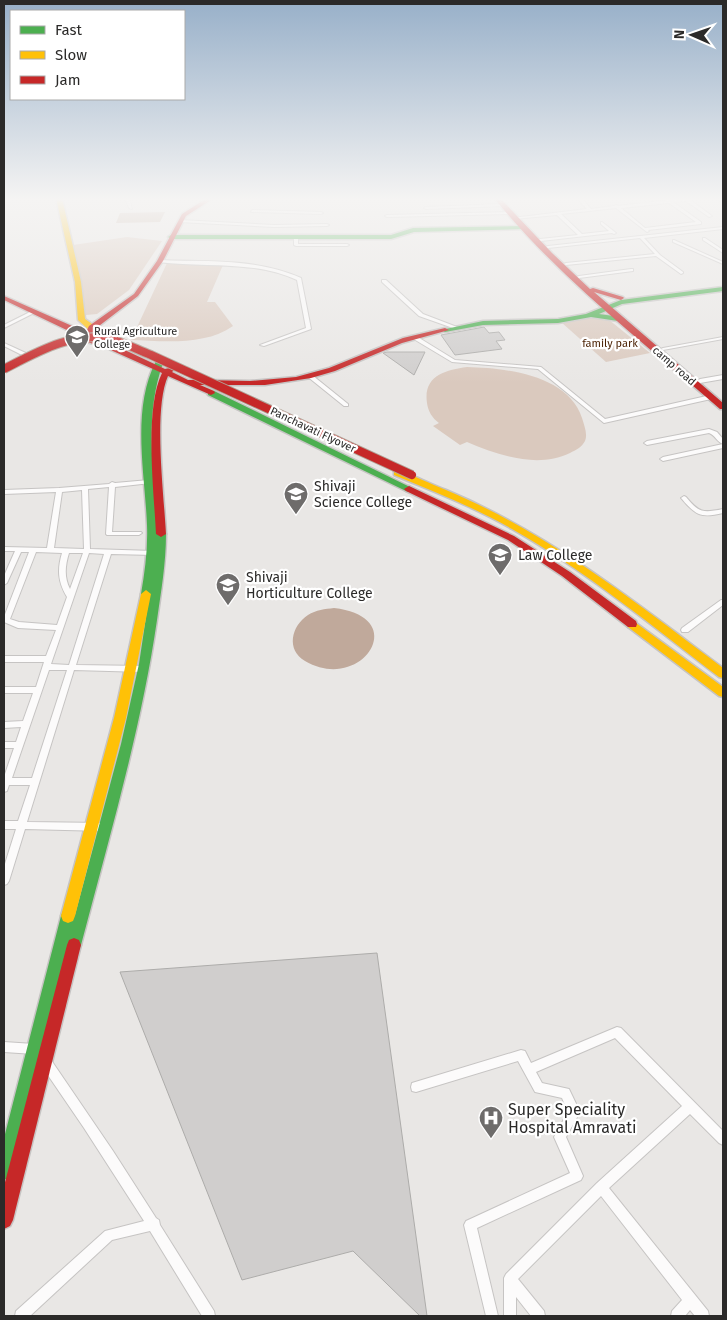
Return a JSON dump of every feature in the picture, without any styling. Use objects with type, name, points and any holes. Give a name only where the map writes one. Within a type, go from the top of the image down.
[{"type":"street","points":[[73,260],[85,329],[107,345],[163,368],[202,381],[464,501],[530,536],[577,565],[723,674]]},
{"type":"street","name":"camp road","points":[[559,260],[593,292],[615,306],[723,400]]},
{"type":"street","name":"camp road","points":[[561,260],[593,292]]},
{"type":"street","points":[[566,264],[611,260]]},
{"type":"street","points":[[664,260],[681,273]]},
{"type":"street","points":[[4,368],[62,345],[136,295],[160,261],[242,265],[288,272],[299,279],[309,329],[262,345]]},
{"type":"street","points":[[579,277],[631,270]]},
{"type":"street","points":[[384,281],[421,315],[451,326]]},
{"type":"street","points":[[188,382],[202,381],[228,384],[268,382],[310,376],[393,337],[451,326],[483,323],[558,321],[615,306],[723,284]]},
{"type":"street","points":[[587,314],[615,306],[723,288]]},
{"type":"street","points":[[587,314],[593,292],[615,306]]},
{"type":"street","points":[[4,293],[33,310]]},
{"type":"street","points":[[4,298],[85,329],[188,382],[511,538],[566,574],[723,693]]},
{"type":"street","name":"camp road","points":[[615,306],[710,397],[723,407]]},
{"type":"street","points":[[4,327],[33,310]]},
{"type":"street","points":[[326,367],[344,366],[394,342],[451,326]]},
{"type":"street","points":[[4,368],[26,355],[85,329]]},
{"type":"street","name":"Panchavati Flyover","points":[[4,368],[61,343],[95,337],[118,342],[412,475],[422,483]]},
{"type":"street","points":[[414,337],[454,361],[540,368],[604,421],[710,397]]},
{"type":"street","points":[[663,348],[723,338]]},
{"type":"street","points":[[62,345],[91,343],[107,345]]},
{"type":"street","points":[[4,344],[26,355]]},
{"type":"street","name":"Panchavati Flyover","points":[[202,381],[260,379],[326,367]]},
{"type":"street","points":[[4,1171],[33,1048],[114,744],[155,553],[149,482],[163,368]]},
{"type":"street","points":[[310,376],[346,405]]},
{"type":"street","points":[[700,381],[723,377]]},
{"type":"street","points":[[647,443],[709,431],[716,434],[723,442]]},
{"type":"street","points":[[663,459],[723,446]]},
{"type":"street","points":[[4,1220],[144,669],[152,626],[155,553],[153,458]]},
{"type":"street","points":[[4,492],[59,490],[149,482]]},
{"type":"street","points":[[112,484],[109,534],[139,533]]},
{"type":"street","points":[[35,780],[5,784],[86,552],[85,487]]},
{"type":"street","points":[[50,551],[59,490]]},
{"type":"street","points":[[684,498],[700,514],[723,511]]},
{"type":"street","points":[[4,549],[155,553]]},
{"type":"street","points":[[4,583],[19,549]]},
{"type":"street","points":[[33,550],[5,617],[6,620],[18,626],[60,628]]},
{"type":"street","points":[[66,552],[61,566],[62,584],[71,598]]},
{"type":"street","points":[[4,881],[108,552]]},
{"type":"street","points":[[685,630],[723,602]]},
{"type":"street","points":[[4,659],[48,663],[72,668],[144,669]]},
{"type":"street","points":[[4,690],[39,690]]},
{"type":"street","points":[[4,725],[26,724]]},
{"type":"street","points":[[4,745],[19,744]]},
{"type":"street","points":[[4,825],[105,827]]},
{"type":"street","points":[[529,1070],[616,1032],[723,1139]]},
{"type":"street","points":[[4,1047],[33,1048],[44,1059],[155,1224],[209,1316]]},
{"type":"street","points":[[416,1088],[521,1054],[540,1088],[565,1093],[574,1112],[560,1137],[577,1176],[470,1225],[492,1316]]},
{"type":"street","points":[[510,1316],[510,1278],[601,1187],[690,1106]]},
{"type":"street","points":[[601,1187],[689,1301],[703,1316]]},
{"type":"street","points":[[22,1316],[109,1235],[155,1224]]},
{"type":"street","points":[[510,1278],[539,1316]]},
{"type":"street","points":[[677,1316],[689,1301]]},
{"type":"green space","points":[[76,260],[149,260],[129,290],[97,314],[86,315]]},
{"type":"green space","points":[[167,263],[223,265],[207,302],[215,302],[233,326],[210,337],[183,341],[131,340]]},
{"type":"green space","name":"family park","points":[[603,315],[650,353],[606,362],[561,322]]},
{"type":"green space","points":[[467,367],[517,372],[550,383],[564,392],[575,404],[582,418],[586,432],[584,443],[570,453],[544,460],[531,460],[505,455],[467,442],[460,445],[433,426],[439,423],[429,412],[427,394],[428,386],[437,376],[451,370]]},
{"type":"shaded area","points":[[334,608],[358,614],[371,625],[374,637],[370,650],[360,661],[344,668],[326,669],[305,661],[299,656],[293,645],[293,638],[298,625],[308,615],[324,609]]},
{"type":"building","points":[[484,327],[489,333],[499,332],[505,340],[496,341],[502,349],[455,355],[441,335]]},
{"type":"building","points":[[425,352],[414,375],[383,353]]},
{"type":"building","points":[[377,953],[427,1316],[420,1316],[353,1251],[242,1280],[120,972]]},
{"type":"traffic: fast","points":[[445,330],[483,323],[558,321],[588,316],[621,302],[723,289]]},
{"type":"traffic: fast","points":[[591,315],[618,319]]},
{"type":"traffic: fast","points":[[146,594],[151,560],[152,534],[146,443],[148,401],[152,381],[159,363]]},
{"type":"traffic: fast","points":[[211,393],[409,489]]},
{"type":"traffic: fast","points":[[74,945],[127,744],[145,664],[161,553],[161,534]]},
{"type":"traffic: fast","points":[[4,1171],[68,916]]},
{"type":"traffic: slow","points":[[73,260],[78,282],[82,320],[92,328]]},
{"type":"traffic: slow","points":[[397,473],[448,494],[531,536],[605,585],[723,674]]},
{"type":"traffic: slow","points":[[68,916],[120,718],[146,594]]},
{"type":"traffic: slow","points":[[632,624],[723,693]]},
{"type":"traffic: jam","points":[[90,332],[92,328],[136,295],[161,260]]},
{"type":"traffic: jam","points":[[556,260],[577,281],[723,407]]},
{"type":"traffic: jam","points":[[593,290],[621,298]]},
{"type":"traffic: jam","points":[[4,298],[76,331],[83,338],[107,345],[211,393]]},
{"type":"traffic: jam","points":[[188,382],[265,382],[311,376],[399,342],[445,330]]},
{"type":"traffic: jam","points":[[4,369],[39,351],[64,342],[90,337],[109,339],[151,355],[412,475]]},
{"type":"traffic: jam","points":[[161,534],[156,432],[160,385],[166,372],[171,369]]},
{"type":"traffic: jam","points":[[409,489],[511,538],[566,574],[632,624]]},
{"type":"traffic: jam","points":[[4,1220],[74,945]]},
{"type":"place","name":"Rural Agriculture College","points":[[77,358]]},
{"type":"place","name":"Shivaji Science College","points":[[296,515]]},
{"type":"place","name":"Law College","points":[[500,576]]},
{"type":"place","name":"Shivaji Horticulture College","points":[[228,606]]},
{"type":"place","name":"Super Speciality Hospital Amravati","points":[[491,1139]]}]
